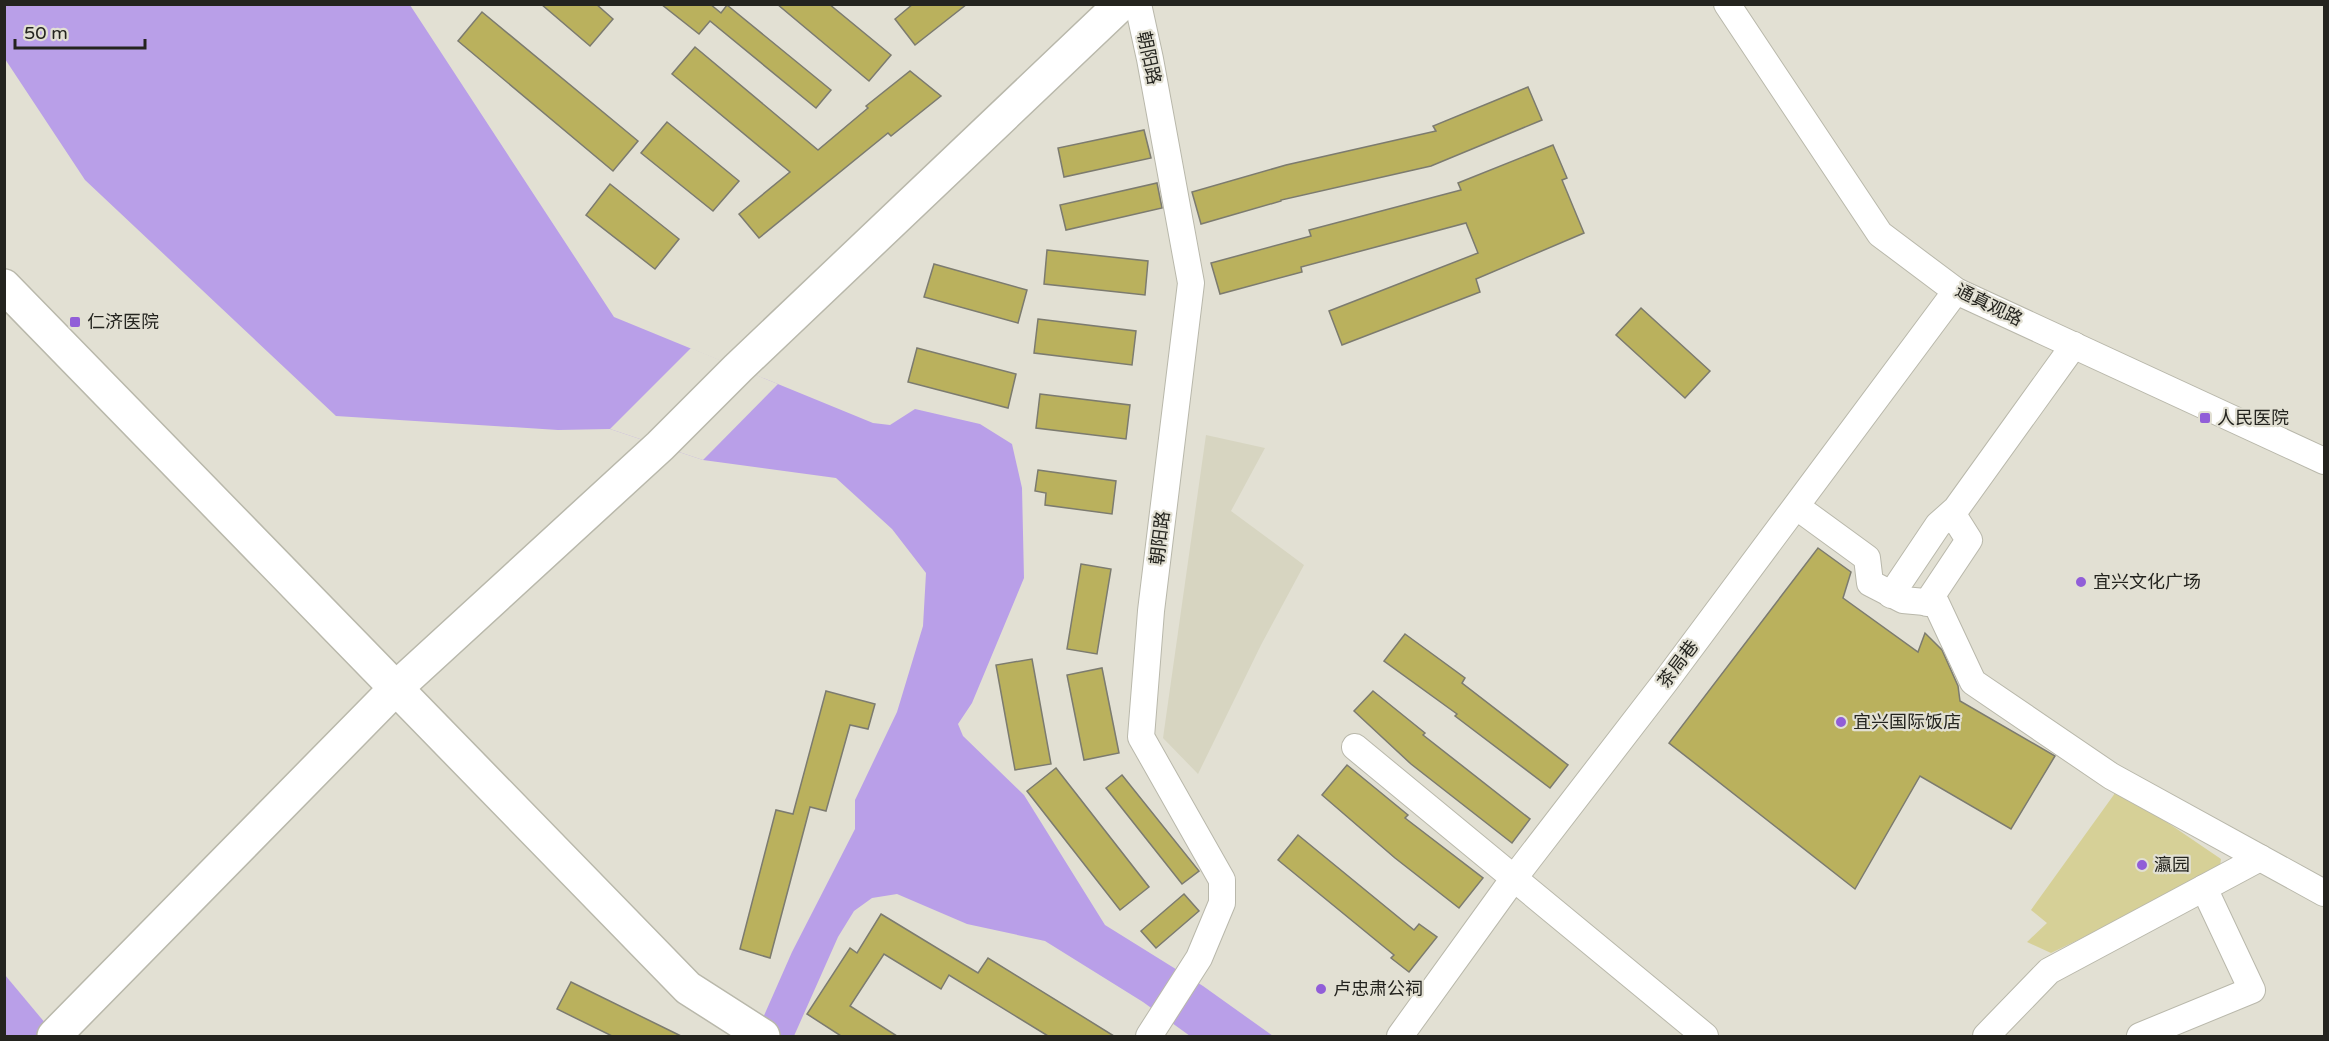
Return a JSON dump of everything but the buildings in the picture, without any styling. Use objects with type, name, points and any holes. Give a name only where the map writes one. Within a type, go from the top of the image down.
[{"type":"main road","points":[[58,1033],[395,689],[660,446],[738,368],[1121,4]]},
{"type":"main road","points":[[4,286],[688,988],[755,1032]]},
{"type":"street","name":"朝阳路","points":[[1138,4],[1191,283],[1151,611],[1141,737],[1222,880],[1222,903],[1199,958],[1152,1031]]},
{"type":"street","name":"通真观路","points":[[1727,4],[1880,234],[1956,291],[2325,461]]},
{"type":"street","name":"茶局巷","points":[[1400,1036],[1514,878],[1797,507],[1956,291]]},
{"type":"street","points":[[1891,595],[1938,525],[1952,513],[2074,345]]},
{"type":"street","points":[[1797,507],[1867,558],[1870,583],[1903,600],[1936,603],[1974,682],[2111,776],[2325,893]]},
{"type":"street","points":[[1927,603],[1970,540],[1952,513]]},
{"type":"street","points":[[1355,747],[1705,1036]]},
{"type":"street","points":[[1986,1036],[2049,971],[2260,858]]},
{"type":"street","points":[[2140,1036],[2252,990],[2204,888]]},
{"type":"shaded area","points":[[4,5],[410,5],[614,317],[873,423],[890,425],[915,409],[980,424],[1012,444],[1022,488],[1024,578],[972,703],[958,724],[963,736],[1024,795],[1105,925],[1203,986],[1273,1036],[1190,1036],[1143,1002],[1045,941],[967,924],[897,894],[872,898],[854,911],[838,937],[794,1036],[755,1036],[792,952],[855,829],[855,800],[897,712],[923,626],[926,573],[892,529],[836,478],[703,460],[610,429],[558,430],[336,416],[85,180],[5,59]]},
{"type":"shaded area","points":[[1206,435],[1265,448],[1231,511],[1304,565],[1261,645],[1198,774],[1163,738]]},
{"type":"shaded area","name":"瀛园","points":[[2118,789],[2221,859],[2219,872],[2051,953],[2027,942],[2047,923],[2031,910]]},
{"type":"shaded area","points":[[5,975],[56,1036],[5,1036]]},
{"type":"pier","points":[[691,348],[778,384],[703,460],[610,429]]},
{"type":"place","name":"仁济医院","points":[[75,322]]},
{"type":"place","name":"人民医院","points":[[2205,418]]},
{"type":"place","name":"宜兴文化广场","points":[[2081,582]]},
{"type":"place","name":"宜兴国际饭店","points":[[1841,722]]},
{"type":"place","name":"瀛园","points":[[2142,865]]},
{"type":"place","name":"卢忠肃公祠","points":[[1321,989]]}]
